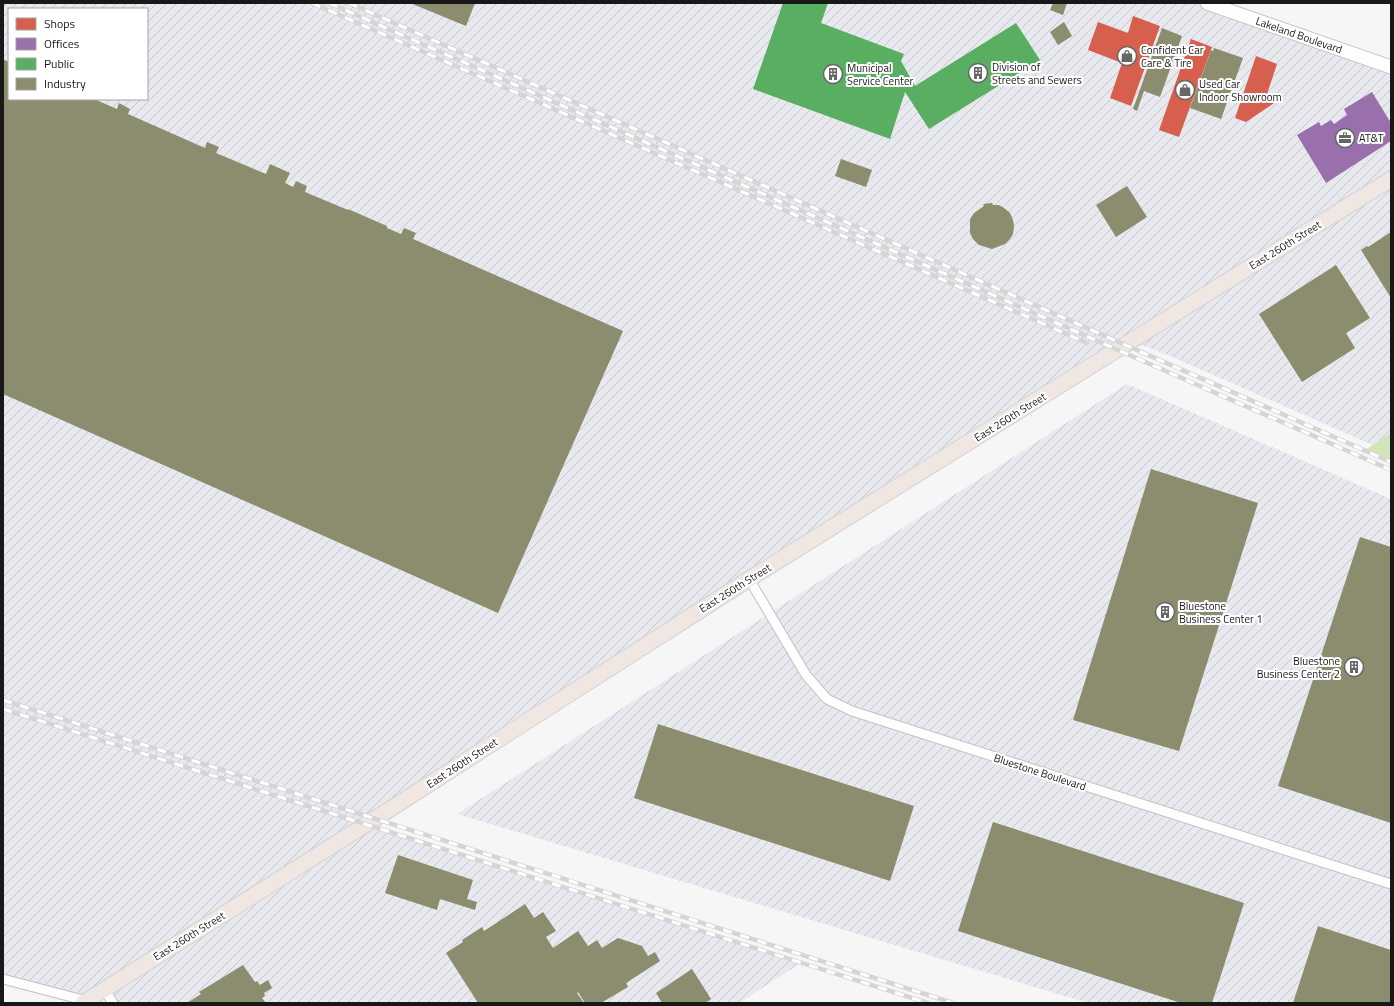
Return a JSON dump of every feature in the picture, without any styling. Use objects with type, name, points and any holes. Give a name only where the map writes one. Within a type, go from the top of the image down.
[{"type":"main road","name":"East 260th Street","points":[[85,1002],[384,813],[749,579],[1391,179]]},
{"type":"street","name":"Lakeland Boulevard","points":[[1207,3],[1391,67]]},
{"type":"street","name":"Bluestone Boulevard","points":[[749,579],[806,675],[827,699],[852,712],[1391,884]]},
{"type":"street","points":[[3,979],[85,1002]]},
{"type":"street","points":[[104,990],[113,1003]]},
{"type":"shaded area","points":[[3,3],[1207,3],[1391,67],[1391,453],[1163,353],[1131,341],[365,824],[801,963],[739,1003],[113,1003],[104,990],[87,1001],[3,979]]},
{"type":"shaded area","points":[[1127,384],[1391,499],[1391,1003],[1088,1003],[457,814]]},
{"type":"green space","points":[[1391,433],[1391,461],[1365,450]]},
{"type":"building: Shops","name":"Confident Car Care & Tire","points":[[1133,16],[1160,26],[1131,106],[1110,98],[1122,63],[1088,50],[1098,22],[1128,33]]},
{"type":"building: Shops","name":"Used Car Indoor Showroom","points":[[1191,39],[1212,47],[1179,137],[1159,130]]},
{"type":"building: Shops","points":[[1256,56],[1277,64],[1267,94],[1280,99],[1246,122],[1235,118]]},
{"type":"building: Offices","name":"AT&T","points":[[1372,92],[1391,123],[1391,141],[1326,183],[1297,135],[1319,122],[1321,126],[1331,120],[1334,124],[1347,115],[1344,109]]},
{"type":"building: Public","name":"Municipal Service Center","points":[[783,3],[828,3],[821,23],[904,54],[901,61],[915,86],[1016,23],[1040,60],[929,129],[905,92],[890,139],[753,89]]},
{"type":"building: Industry","points":[[410,3],[475,3],[466,26]]},
{"type":"building: Industry","points":[[1053,3],[1067,3],[1063,15],[1050,10]]},
{"type":"building: Industry","points":[[1064,22],[1072,36],[1058,45],[1050,32]]},
{"type":"building: Industry","points":[[1162,28],[1182,36],[1160,97],[1144,91],[1137,111],[1133,109]]},
{"type":"building: Industry","points":[[1214,48],[1243,58],[1221,119],[1190,108],[1211,50],[1213,51]]},
{"type":"building: Industry","points":[[3,59],[8,62],[8,100],[96,100],[117,109],[119,103],[130,109],[128,114],[205,148],[207,142],[219,147],[216,153],[266,174],[270,164],[290,173],[285,183],[293,187],[296,181],[307,186],[305,192],[387,226],[387,228],[401,234],[404,228],[416,233],[413,239],[623,331],[498,613],[3,394]]},
{"type":"building: Industry","points":[[841,159],[872,170],[866,187],[835,176]]},
{"type":"building: Industry","points":[[1127,186],[1147,217],[1116,237],[1096,205]]},
{"type":"building: Industry","points":[[992,203],[993,205],[999,205],[1010,213],[1014,226],[1013,234],[1010,239],[1005,244],[992,249],[979,245],[973,239],[970,233],[970,219],[974,213],[984,206],[983,204]]},
{"type":"building: Industry","points":[[1391,232],[1391,298],[1361,250]]},
{"type":"building: Industry","points":[[1336,265],[1370,318],[1346,333],[1355,348],[1302,382],[1259,314]]},
{"type":"building: Industry","name":"Bluestone Business Center 1","points":[[1151,469],[1258,503],[1179,751],[1073,720]]},
{"type":"building: Industry","name":"Bluestone Business Center 2","points":[[1360,537],[1391,547],[1391,823],[1278,786]]},
{"type":"building: Industry","points":[[658,724],[914,806],[890,881],[634,798]]},
{"type":"building: Industry","points":[[993,822],[1244,903],[1212,1003],[1181,1003],[958,931]]},
{"type":"building: Industry","points":[[398,855],[473,880],[467,899],[477,902],[475,910],[440,899],[437,910],[385,893]]},
{"type":"building: Industry","points":[[525,904],[534,918],[543,912],[556,931],[546,937],[553,948],[578,931],[588,946],[597,940],[602,948],[618,938],[642,946],[648,956],[655,952],[660,961],[626,983],[628,987],[601,1003],[585,1003],[578,992],[577,993],[584,1003],[478,1003],[446,953],[482,927],[484,931]]},
{"type":"building: Industry","points":[[1318,926],[1391,950],[1391,1003],[1293,1003]]},
{"type":"building: Industry","points":[[243,965],[255,982],[257,981],[260,985],[268,980],[272,988],[264,993],[265,996],[262,998],[266,1003],[187,1003],[201,994],[199,992]]},
{"type":"building: Industry","points":[[692,969],[711,999],[705,1003],[662,1003],[656,993]]},
{"type":"railway","points":[[312,3],[1087,343]]},
{"type":"railway","points":[[329,3],[1391,470]]},
{"type":"railway","points":[[349,3],[1391,462]]},
{"type":"railway","points":[[3,700],[953,1003]]},
{"type":"railway","points":[[3,709],[928,1003]]},
{"type":"place","name":"Confident Car Care & Tire","points":[[1127,56]]},
{"type":"place","name":"Division of Streets and Sewers","points":[[978,73]]},
{"type":"place","name":"Municipal Service Center","points":[[833,74]]},
{"type":"place","name":"Used Car Indoor Showroom","points":[[1185,90]]},
{"type":"place","name":"AT&T","points":[[1345,138]]},
{"type":"place","name":"Bluestone Business Center 1","points":[[1165,612]]},
{"type":"place","name":"Bluestone Business Center 2","points":[[1354,667]]}]
